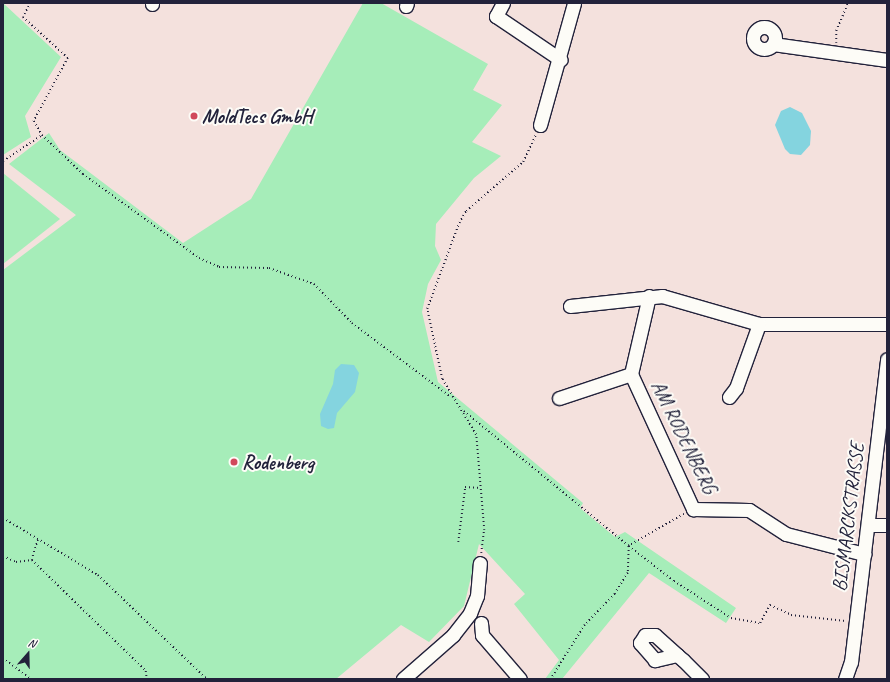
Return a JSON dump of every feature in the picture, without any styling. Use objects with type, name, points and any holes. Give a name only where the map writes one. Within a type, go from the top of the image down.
[{"type":"street","points":[[503,3],[496,16],[560,60]]},
{"type":"street","points":[[540,125],[560,60],[574,3]]},
{"type":"street","points":[[773,44],[836,55],[887,60]]},
{"type":"street","points":[[570,306],[649,296],[662,296],[759,324],[887,324]]},
{"type":"street","name":"AM RODENBERG","points":[[649,296],[631,374],[693,509],[749,510],[786,534],[864,554]]},
{"type":"street","points":[[729,397],[736,388],[759,324]]},
{"type":"street","name":"BISMARCKSTRASSE","points":[[845,679],[851,662],[887,359]]},
{"type":"street","name":"AM RODENBERG","points":[[559,398],[631,374]]},
{"type":"street","points":[[868,525],[887,525]]},
{"type":"street","points":[[403,679],[453,635],[470,613],[477,596],[480,563]]},
{"type":"street","points":[[481,623],[482,635],[520,679]]},
{"type":"street","points":[[677,655],[702,679]]},
{"type":"path","points":[[31,3],[23,17],[68,58],[34,121],[42,135],[83,174],[199,258],[219,267],[269,268],[314,284],[352,322],[451,397],[464,411],[629,546],[674,581],[731,618],[760,623],[770,605],[791,615],[855,622]]},
{"type":"path","points":[[836,55],[836,32],[848,3],[845,3]]},
{"type":"path","points":[[451,397],[442,380],[428,325],[430,294],[466,211],[523,162],[540,125]]},
{"type":"path","points":[[3,161],[42,135]]},
{"type":"path","points":[[464,411],[476,435],[484,530],[480,563]]},
{"type":"path","points":[[458,542],[465,487],[481,488]]},
{"type":"path","points":[[629,546],[693,509]]},
{"type":"path","points":[[3,518],[98,574],[207,679]]},
{"type":"path","points":[[32,560],[38,540]]},
{"type":"path","points":[[551,679],[585,625],[615,594],[628,573],[629,546]]},
{"type":"path","points":[[3,556],[16,562],[32,560]]},
{"type":"path","points":[[32,560],[146,671],[147,679]]},
{"type":"path","points":[[3,658],[31,679]]},
{"type":"green space","points":[[3,3],[61,57],[25,116],[31,137],[3,155]]},
{"type":"green space","points":[[363,3],[381,3],[488,64],[473,90],[502,105],[472,142],[501,156],[474,178],[436,224],[435,246],[441,260],[428,284],[422,312],[438,382],[583,503],[580,508],[615,537],[625,532],[736,608],[726,623],[649,573],[562,679],[545,679],[559,660],[514,604],[525,594],[479,544],[464,606],[429,642],[401,625],[336,679],[3,679],[3,270],[76,215],[9,164],[49,133],[60,150],[183,243],[251,199]]},
{"type":"green space","points":[[3,173],[60,219],[3,264]]},
{"type":"water","points":[[790,107],[802,113],[811,131],[810,145],[801,155],[790,154],[785,149],[775,125],[781,111]]},
{"type":"water","points":[[341,364],[354,365],[359,373],[355,392],[337,413],[334,428],[328,429],[321,426],[320,414],[333,384],[335,370]]},
{"type":"place","name":"MoldTecs GmbH","points":[[194,116]]},
{"type":"place","name":"Rodenberg","points":[[234,462]]}]
